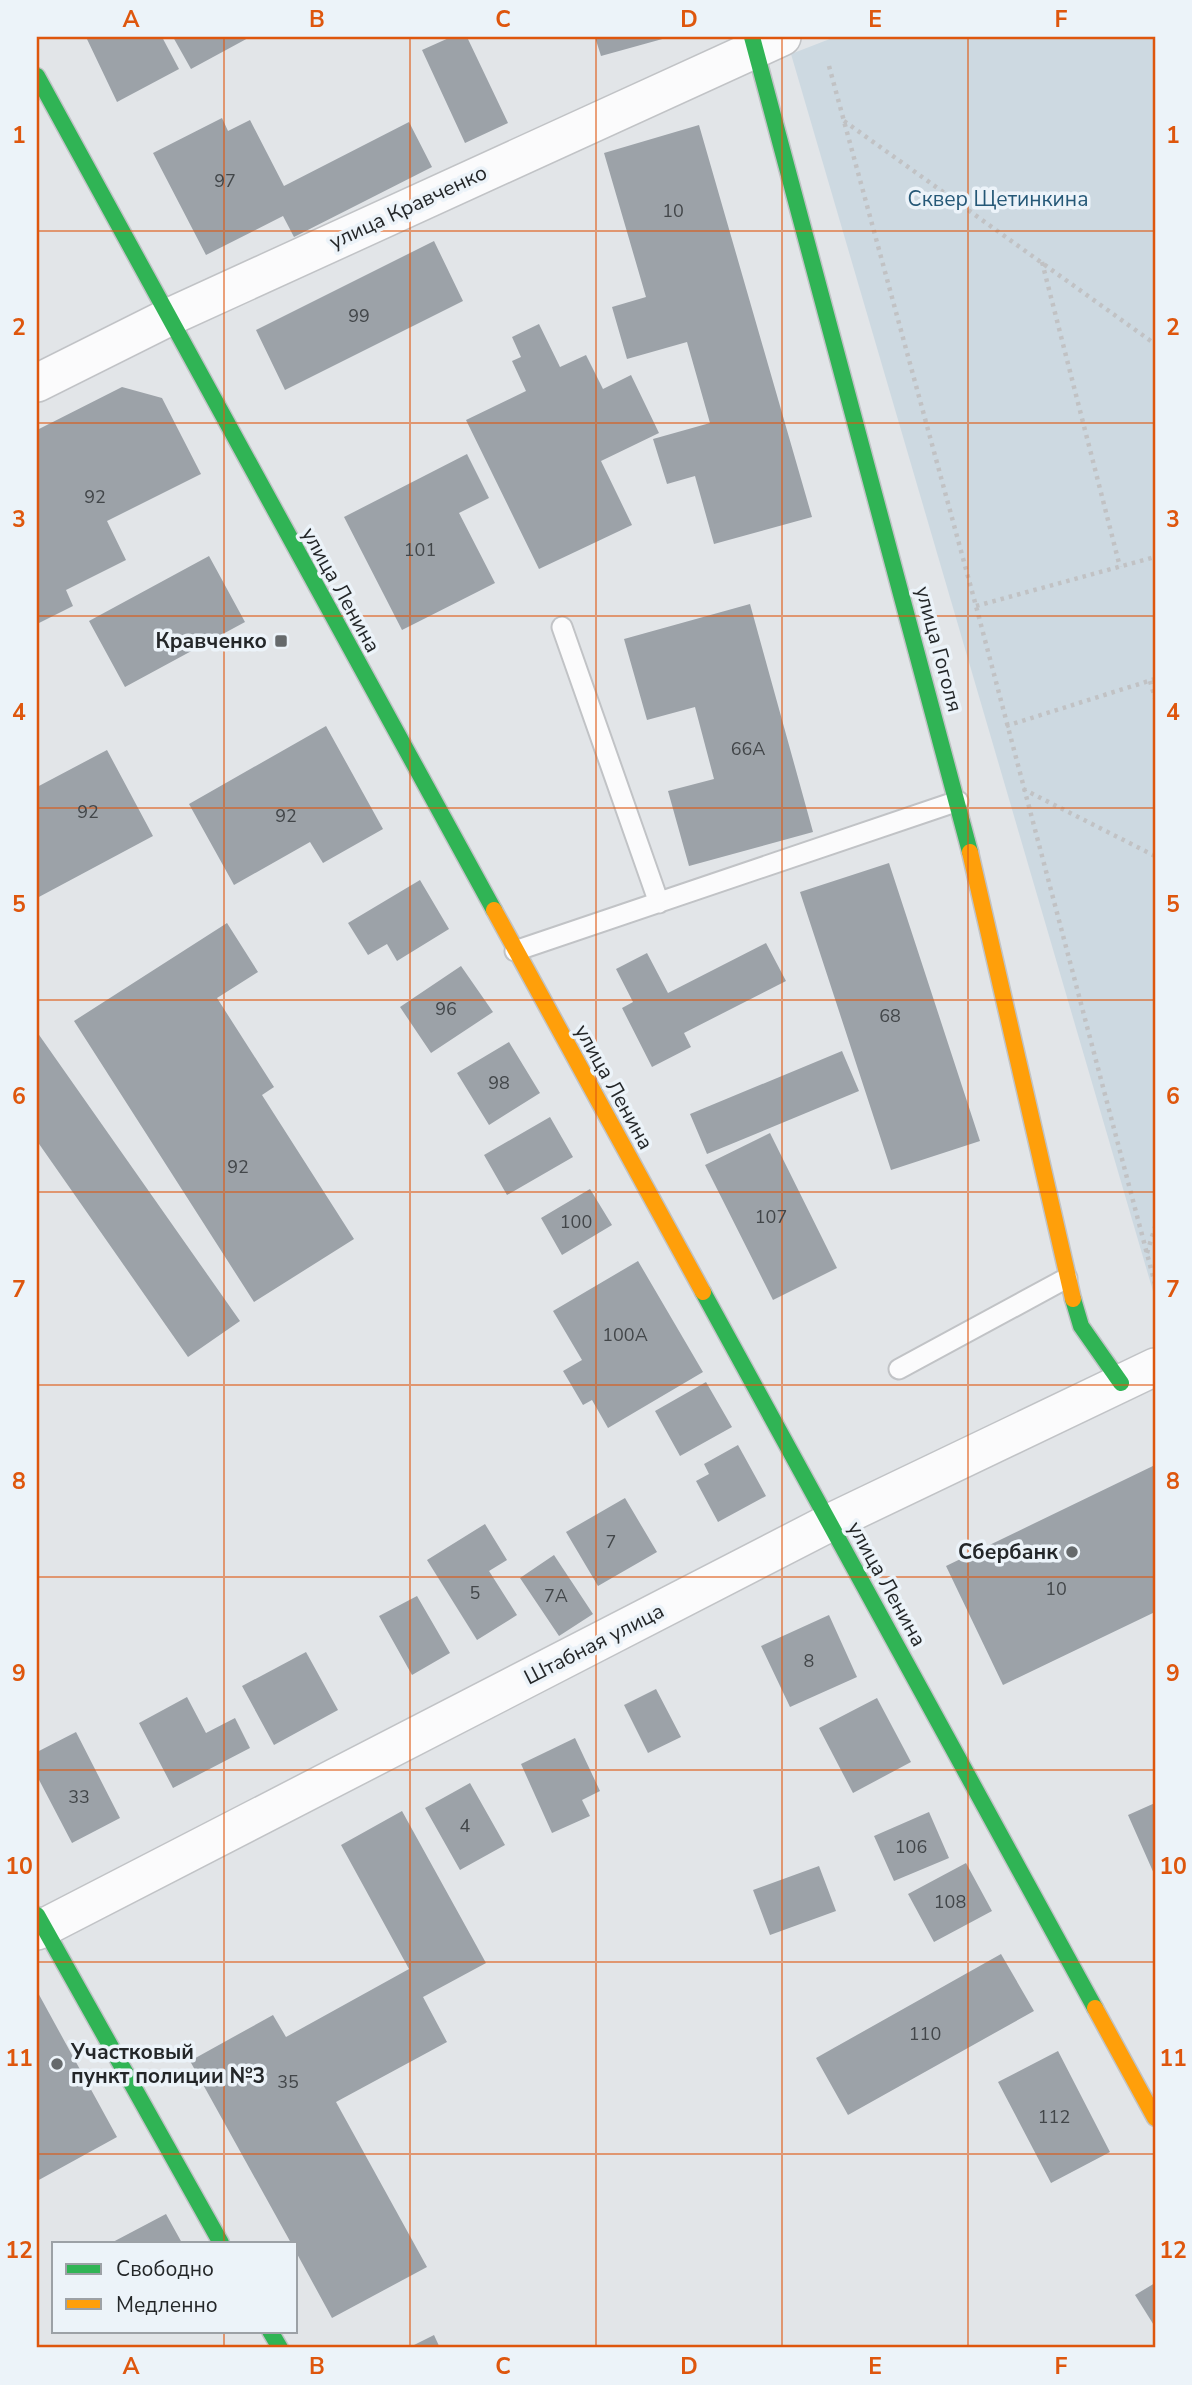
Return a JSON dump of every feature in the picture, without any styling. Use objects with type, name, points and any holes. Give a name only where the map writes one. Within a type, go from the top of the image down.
[{"type":"street","name":"улица Кравченко","points":[[37,383],[167,318],[763,40]]},
{"type":"street","name":"улица Гоголя","points":[[763,40],[958,801],[1067,1278],[1081,1326],[1121,1383]]},
{"type":"street","name":"улица Ленина","points":[[37,76],[167,318],[1155,2118]]},
{"type":"street","name":"Штабная улица","points":[[39,1925],[829,1523],[1155,1367]]},
{"type":"street","points":[[39,1925],[220,2242]]},
{"type":"street","points":[[271,2332],[280,2348]]},
{"type":"lane","points":[[562,627],[659,903]]},
{"type":"lane","points":[[515,951],[958,801]]},
{"type":"lane","points":[[900,1369],[1067,1278]]},
{"type":"path","points":[[829,66],[976,606],[1155,1284]]},
{"type":"path","points":[[844,120],[1155,344]]},
{"type":"path","points":[[1042,262],[1120,567]]},
{"type":"path","points":[[976,606],[1155,557]]},
{"type":"path","points":[[1006,726],[1152,680],[1155,698]]},
{"type":"path","points":[[1023,789],[1155,856]]},
{"type":"path","points":[[1147,1254],[1155,1227]]},
{"type":"green space","name":"Сквер Щетинкина","points":[[835,37],[1155,37],[1155,1298],[791,54]]},
{"type":"building","points":[[86,37],[162,37],[179,69],[117,102]]},
{"type":"building","points":[[173,37],[250,37],[191,69]]},
{"type":"building","points":[[451,37],[467,37],[508,123],[465,143],[422,50]]},
{"type":"building","points":[[595,37],[666,37],[666,38],[601,56]]},
{"type":"building","points":[[222,118],[228,131],[250,120],[284,186],[409,122],[432,167],[294,237],[283,216],[206,255],[153,153]]},
{"type":"building","points":[[699,125],[812,517],[714,544],[695,476],[667,484],[653,439],[710,423],[687,342],[627,359],[612,307],[646,297],[604,153]]},
{"type":"building","points":[[434,241],[463,301],[285,390],[256,330]]},
{"type":"building","points":[[539,324],[560,367],[586,355],[603,389],[631,375],[659,433],[601,461],[632,525],[539,569],[466,420],[526,391],[512,361],[521,357],[512,337]]},
{"type":"building","points":[[122,387],[162,398],[201,474],[107,521],[126,560],[66,590],[73,606],[37,624],[37,430]]},
{"type":"building","points":[[467,454],[489,498],[459,513],[495,583],[402,630],[344,517]]},
{"type":"building","points":[[209,556],[245,622],[125,687],[89,621]]},
{"type":"building","points":[[750,604],[813,832],[689,866],[668,791],[714,779],[695,707],[647,720],[624,639]]},
{"type":"building","points":[[326,726],[383,829],[323,863],[310,842],[234,885],[189,804]]},
{"type":"building","points":[[107,750],[153,836],[37,898],[37,787]]},
{"type":"building","points":[[889,863],[980,1141],[891,1170],[800,892]]},
{"type":"building","points":[[420,880],[449,929],[397,961],[387,944],[368,955],[348,923]]},
{"type":"building","points":[[227,923],[258,972],[217,998],[274,1087],[262,1095],[354,1239],[254,1302],[74,1021]]},
{"type":"building","points":[[766,943],[786,981],[684,1033],[691,1047],[652,1067],[622,1008],[633,1002],[616,969],[647,953],[668,993]]},
{"type":"building","points":[[461,966],[493,1012],[431,1053],[400,1007]]},
{"type":"building","points":[[37,1032],[240,1321],[188,1357],[37,1141]]},
{"type":"building","points":[[509,1042],[540,1093],[489,1125],[457,1073]]},
{"type":"building","points":[[842,1051],[859,1091],[707,1154],[690,1114]]},
{"type":"building","points":[[550,1117],[573,1157],[507,1195],[484,1155]]},
{"type":"building","points":[[770,1133],[837,1268],[773,1300],[705,1165]]},
{"type":"building","points":[[590,1189],[612,1225],[562,1255],[541,1218]]},
{"type":"building","points":[[638,1261],[703,1372],[608,1428],[592,1400],[583,1405],[563,1371],[582,1360],[553,1311]]},
{"type":"building","points":[[706,1382],[732,1427],[680,1456],[655,1411]]},
{"type":"building","points":[[738,1445],[766,1496],[718,1522],[696,1481],[709,1474],[704,1464]]},
{"type":"building","points":[[1155,1465],[1155,1612],[1003,1685],[946,1566]]},
{"type":"building","points":[[625,1498],[657,1552],[598,1586],[566,1532]]},
{"type":"building","points":[[485,1524],[507,1560],[489,1571],[517,1615],[477,1640],[427,1560]]},
{"type":"building","points":[[554,1555],[593,1614],[559,1636],[520,1578]]},
{"type":"building","points":[[417,1596],[450,1653],[412,1675],[379,1616]]},
{"type":"building","points":[[829,1615],[857,1677],[790,1707],[761,1646]]},
{"type":"building","points":[[306,1652],[338,1710],[274,1745],[242,1686]]},
{"type":"building","points":[[656,1689],[681,1737],[648,1753],[624,1705]]},
{"type":"building","points":[[187,1697],[206,1733],[235,1718],[250,1748],[173,1788],[139,1723]]},
{"type":"building","points":[[877,1698],[911,1762],[853,1793],[819,1728]]},
{"type":"building","points":[[76,1732],[120,1818],[72,1843],[37,1776],[37,1752]]},
{"type":"building","points":[[575,1738],[600,1791],[582,1800],[590,1816],[552,1833],[521,1764]]},
{"type":"building","points":[[470,1783],[505,1845],[460,1870],[425,1808]]},
{"type":"building","points":[[1155,1803],[1155,1876],[1128,1815]]},
{"type":"building","points":[[402,1811],[486,1963],[423,1997],[447,2042],[336,2102],[427,2267],[332,2318],[298,2256],[298,2242],[290,2242],[190,2061],[273,2015],[286,2037],[409,1969],[341,1845]]},
{"type":"building","points":[[929,1812],[949,1858],[894,1881],[874,1836]]},
{"type":"building","points":[[966,1863],[992,1911],[934,1942],[908,1894]]},
{"type":"building","points":[[819,1866],[836,1911],[770,1935],[753,1890]]},
{"type":"building","points":[[1001,1954],[1034,2011],[848,2115],[816,2058]]},
{"type":"building","name":"Участковый пункт полиции №3","points":[[37,1991],[117,2137],[37,2181]]},
{"type":"building","points":[[1058,2051],[1110,2152],[1051,2183],[998,2082]]},
{"type":"building","points":[[166,2214],[181,2242],[113,2242]]},
{"type":"building","points":[[1155,2283],[1155,2327],[1135,2295]]},
{"type":"building","points":[[434,2335],[440,2348],[408,2348]]},
{"type":"traffic: fast","points":[[752,37],[970,852]]},
{"type":"traffic: fast","points":[[37,76],[494,910]]},
{"type":"traffic: fast","points":[[703,1292],[1095,2008]]},
{"type":"traffic: fast","points":[[1073,1299],[1081,1326],[1121,1383]]},
{"type":"traffic: fast","points":[[37,1915],[220,2242]]},
{"type":"traffic: fast","points":[[271,2332],[280,2348]]},
{"type":"traffic: slow","points":[[970,852],[1073,1299]]},
{"type":"traffic: slow","points":[[494,910],[703,1292]]},
{"type":"traffic: slow","points":[[1095,2008],[1155,2118]]},
{"type":"place","name":"Кравченко","points":[[281,641]]},
{"type":"place","name":"Сбербанк","points":[[1072,1552]]},
{"type":"place","name":"Участковый пункт полиции №3","points":[[57,2064]]}]
